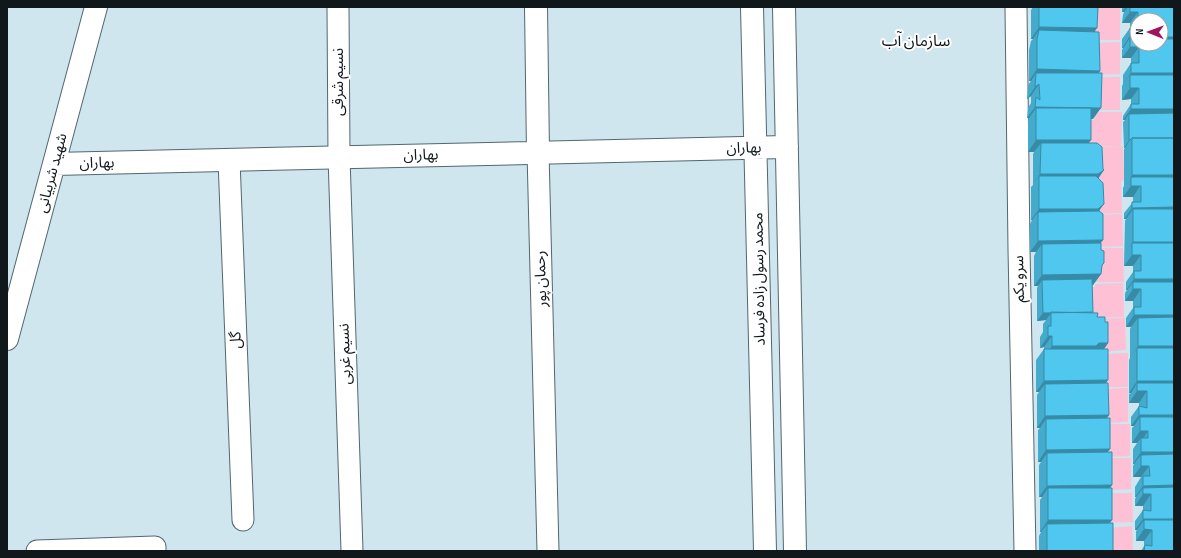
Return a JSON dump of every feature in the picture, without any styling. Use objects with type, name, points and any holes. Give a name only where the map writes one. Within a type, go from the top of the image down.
[{"type":"street","name":"شهید شربیانی","points":[[7,339],[96,7]]},
{"type":"street","name":"نسیم شرقی","points":[[338,7],[339,157]]},
{"type":"street","name":"رحمان پور","points":[[536,7],[548,551]]},
{"type":"street","name":"محمد رسول زاده فرساد","points":[[752,7],[765,551]]},
{"type":"street","name":"محمد رسول زاده فرساد","points":[[784,7],[795,551]]},
{"type":"street","name":"سرو یکم","points":[[1016,7],[1025,551]]},
{"type":"street","name":"بهاران","points":[[54,164],[787,147]]},
{"type":"street","name":"نسیم غربی","points":[[339,157],[352,551]]},
{"type":"street","name":"گل","points":[[229,160],[243,520]]},
{"type":"street","points":[[762,412],[792,412]]},
{"type":"street","points":[[37,551],[155,547],[155,551]]},
{"type":"shaded area","points":[[1092,7],[1120,7],[1120,40],[1089,40]]},
{"type":"shaded area","points":[[1120,42],[1120,74],[1091,75],[1091,43]]},
{"type":"shaded area","points":[[1094,77],[1120,77],[1120,110],[1094,110]]},
{"type":"shaded area","points":[[1095,112],[1122,112],[1121,146],[1123,147],[1124,180],[1121,181],[1122,213],[1096,214],[1096,147],[1120,146],[1094,146],[1089,152],[1083,120],[1094,120]]},
{"type":"shaded area","points":[[1122,214],[1123,246],[1095,247],[1099,215]]},
{"type":"shaded area","points":[[1098,248],[1123,248],[1124,282],[1094,282]]},
{"type":"shaded area","points":[[1123,283],[1124,317],[1092,318],[1087,287],[1095,287],[1095,284]]},
{"type":"shaded area","points":[[1125,318],[1126,350],[1102,352],[1094,319]]},
{"type":"shaded area","points":[[1128,353],[1128,387],[1100,387],[1103,354]]},
{"type":"shaded area","points":[[1128,388],[1128,422],[1101,423],[1101,389]]},
{"type":"shaded area","points":[[1105,424],[1130,424],[1130,456],[1105,457]]},
{"type":"shaded area","points":[[1106,458],[1131,458],[1131,489],[1107,490]]},
{"type":"shaded area","points":[[1107,493],[1132,493],[1133,522],[1105,523]]},
{"type":"shaded area","points":[[1132,526],[1133,551],[1106,551],[1107,528]]},
{"type":"building","points":[[1039,7],[1098,7],[1097,28],[1039,27]]},
{"type":"building","points":[[1130,7],[1174,7],[1174,37],[1169,37],[1169,12],[1130,12]]},
{"type":"building","points":[[1039,30],[1099,32],[1100,71],[1037,69],[1037,39]]},
{"type":"building","points":[[1169,39],[1174,39],[1174,73],[1131,73],[1131,63],[1139,63],[1139,52],[1169,52]]},
{"type":"building","points":[[1036,73],[1102,73],[1101,108],[1035,107],[1036,97],[1040,100],[1039,84],[1035,87]]},
{"type":"building","points":[[1130,75],[1174,75],[1174,109],[1131,109],[1131,104],[1139,104],[1139,88],[1130,88]]},
{"type":"building","points":[[1036,108],[1091,108],[1091,140],[1036,140]]},
{"type":"building","points":[[1174,113],[1174,138],[1132,138],[1129,140],[1129,114]]},
{"type":"building","points":[[1132,138],[1174,138],[1174,175],[1132,175]]},
{"type":"building","points":[[1041,143],[1097,143],[1102,147],[1104,170],[1098,174],[1040,174]]},
{"type":"building","points":[[1039,176],[1096,176],[1103,183],[1104,204],[1098,209],[1039,209]]},
{"type":"building","points":[[1131,177],[1174,177],[1174,207],[1132,208],[1132,202],[1141,202],[1141,186],[1131,186]]},
{"type":"building","points":[[1133,209],[1174,209],[1174,242],[1133,242]]},
{"type":"building","points":[[1099,211],[1103,214],[1103,240],[1038,241],[1038,212]]},
{"type":"building","points":[[1101,243],[1101,250],[1104,251],[1104,263],[1102,265],[1101,274],[1042,275],[1042,244]]},
{"type":"building","points":[[1132,243],[1174,243],[1174,279],[1134,279],[1134,271],[1141,271],[1141,255],[1132,255]]},
{"type":"building","points":[[1092,279],[1093,312],[1043,313],[1042,280]]},
{"type":"building","points":[[1133,282],[1174,282],[1174,315],[1134,315],[1134,307],[1141,307],[1141,289],[1133,289]]},
{"type":"building","points":[[1051,312],[1098,313],[1097,317],[1105,317],[1105,322],[1108,322],[1108,343],[1099,343],[1096,346],[1052,346],[1052,336],[1048,336],[1048,326],[1051,326]]},
{"type":"building","points":[[1174,317],[1174,346],[1138,346],[1138,318]]},
{"type":"building","points":[[1137,348],[1174,348],[1174,381],[1137,381]]},
{"type":"building","points":[[1044,349],[1108,349],[1108,380],[1044,381]]},
{"type":"building","points":[[1108,383],[1109,415],[1045,416],[1045,384]]},
{"type":"building","points":[[1137,383],[1174,383],[1174,415],[1139,415],[1139,406],[1147,408],[1147,391],[1137,391]]},
{"type":"building","points":[[1140,417],[1174,417],[1174,452],[1141,452],[1141,438],[1148,438],[1148,431],[1140,431]]},
{"type":"building","points":[[1110,418],[1110,449],[1046,450],[1046,419]]},
{"type":"building","points":[[1112,452],[1112,485],[1047,486],[1047,453]]},
{"type":"building","points":[[1174,454],[1174,485],[1143,486],[1143,476],[1150,476],[1149,466],[1141,466],[1141,455]]},
{"type":"building","points":[[1174,487],[1174,519],[1143,519],[1143,510],[1151,511],[1151,494],[1143,494],[1143,488]]},
{"type":"building","points":[[1048,488],[1112,488],[1112,520],[1048,520]]},
{"type":"building","points":[[1144,520],[1174,520],[1174,551],[1144,551],[1145,545],[1152,546],[1152,530],[1144,529]]},
{"type":"building","points":[[1113,523],[1113,551],[1047,551],[1047,524]]},
{"type":"district","name":"سازمان آب","points":[[916,41]]}]
